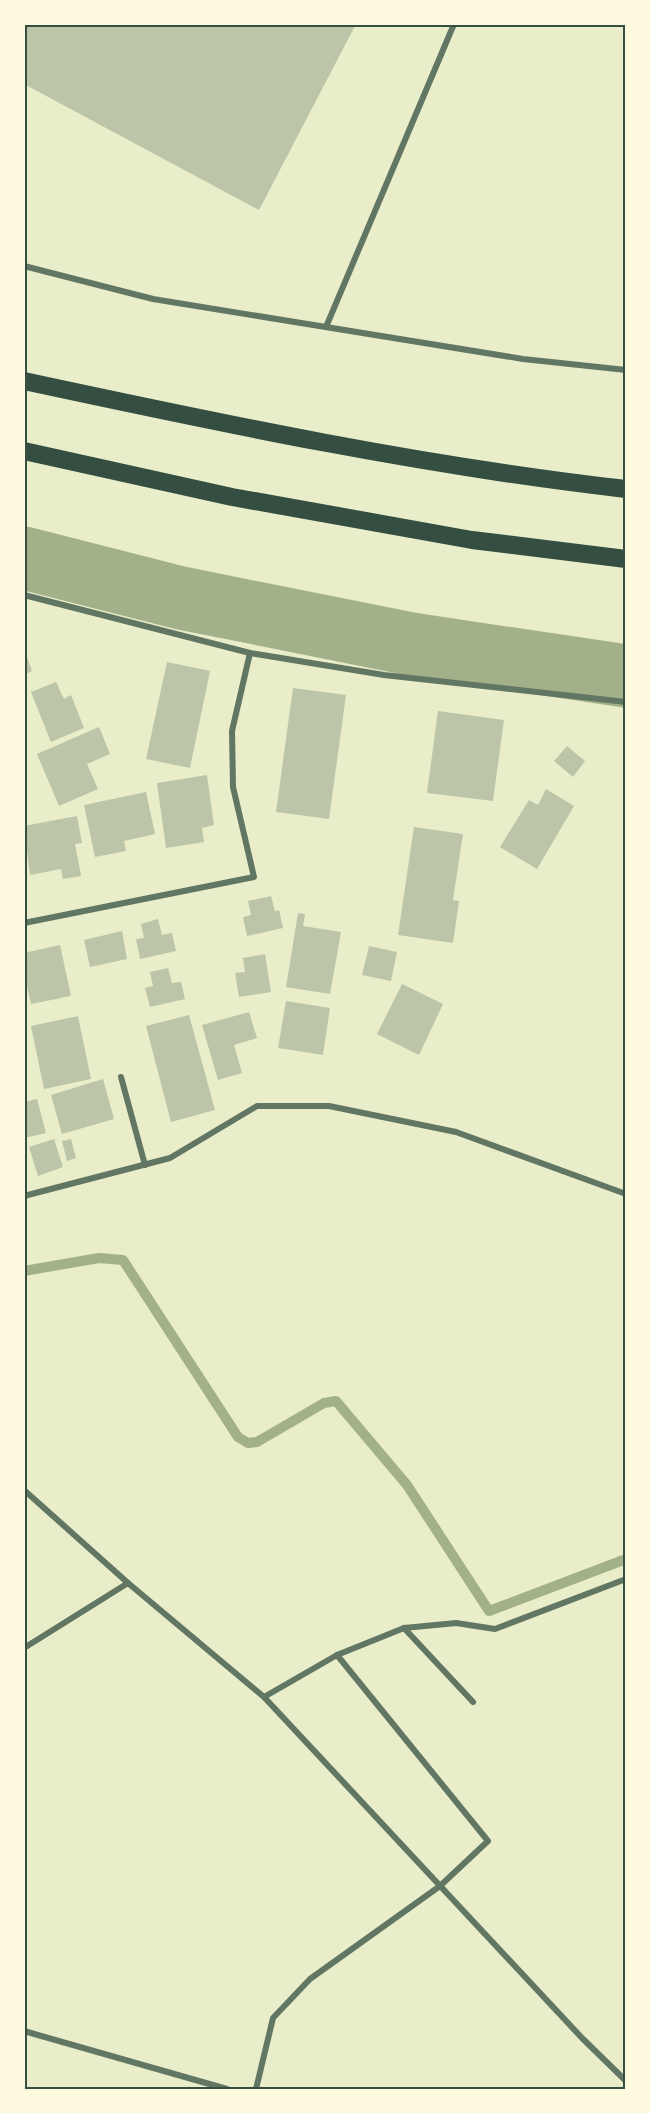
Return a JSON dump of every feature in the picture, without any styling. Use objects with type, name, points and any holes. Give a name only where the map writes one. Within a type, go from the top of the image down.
[{"type":"highway","points":[[24,381],[268,434],[506,476],[626,489]]},
{"type":"highway","points":[[24,451],[232,498],[472,540],[626,559]]},
{"type":"street","points":[[326,327],[454,24]]},
{"type":"street","points":[[24,266],[153,299],[523,359],[626,370]]},
{"type":"street","points":[[24,595],[250,652],[384,675],[626,702]]},
{"type":"street","points":[[24,922],[254,877],[233,787],[232,731],[250,652]]},
{"type":"street","points":[[121,1077],[145,1165]]},
{"type":"street","points":[[24,1196],[170,1158],[257,1106],[329,1106],[456,1132],[626,1194]]},
{"type":"street","points":[[24,1490],[128,1583],[264,1697],[440,1886],[626,2080]]},
{"type":"street","points":[[264,1697],[337,1655],[404,1628],[456,1623],[495,1629],[626,1579]]},
{"type":"street","points":[[24,1648],[128,1583]]},
{"type":"street","points":[[404,1628],[473,1702]]},
{"type":"street","points":[[256,2089],[273,2019],[310,1979],[440,1886],[488,1841],[337,1655]]},
{"type":"street","points":[[24,2031],[226,2089]]},
{"type":"building","points":[[24,24],[356,24],[259,210],[24,84]]},
{"type":"building","points":[[24,649],[32,671],[24,675]]},
{"type":"building","points":[[167,662],[210,671],[190,768],[146,759]]},
{"type":"building","points":[[56,682],[64,699],[71,695],[84,728],[51,742],[31,692]]},
{"type":"building","points":[[293,688],[346,695],[329,819],[276,812]]},
{"type":"building","points":[[438,711],[504,720],[493,801],[427,793]]},
{"type":"building","points":[[99,727],[110,754],[87,764],[98,789],[59,806],[37,754]]},
{"type":"building","points":[[567,746],[585,761],[573,777],[554,761]]},
{"type":"building","points":[[207,775],[214,825],[202,828],[204,842],[166,848],[157,783]]},
{"type":"building","points":[[546,789],[574,806],[537,869],[500,847],[529,800],[538,805]]},
{"type":"building","points":[[146,792],[155,834],[124,841],[126,851],[95,857],[84,805]]},
{"type":"building","points":[[77,816],[82,843],[75,844],[81,876],[63,879],[61,869],[30,875],[24,826]]},
{"type":"building","points":[[414,827],[463,834],[453,900],[459,901],[453,943],[398,935]]},
{"type":"building","points":[[271,896],[275,911],[279,910],[283,928],[247,936],[243,917],[251,915],[248,901]]},
{"type":"building","points":[[298,913],[305,914],[303,926],[341,932],[330,994],[286,987]]},
{"type":"building","points":[[158,919],[162,935],[172,933],[176,951],[140,959],[136,939],[144,938],[141,924]]},
{"type":"building","points":[[122,931],[127,959],[90,967],[84,940]]},
{"type":"building","points":[[60,945],[71,996],[31,1004],[24,973],[24,953]]},
{"type":"building","points":[[369,946],[397,952],[391,981],[362,975]]},
{"type":"building","points":[[265,954],[271,992],[239,997],[235,973],[245,972],[243,958]]},
{"type":"building","points":[[168,968],[172,983],[181,982],[185,999],[150,1007],[145,988],[153,986],[150,972]]},
{"type":"building","points":[[402,984],[443,1004],[419,1055],[377,1034]]},
{"type":"building","points":[[286,1001],[330,1008],[323,1055],[278,1048]]},
{"type":"building","points":[[249,1012],[257,1038],[234,1045],[242,1073],[218,1080],[202,1025]]},
{"type":"building","points":[[189,1015],[215,1110],[171,1122],[146,1026]]},
{"type":"building","points":[[78,1016],[91,1079],[44,1089],[31,1026]]},
{"type":"building","points":[[103,1079],[114,1119],[62,1134],[51,1095]]},
{"type":"building","points":[[37,1099],[46,1133],[24,1138],[24,1102]]},
{"type":"building","points":[[54,1139],[63,1167],[38,1176],[29,1147]]},
{"type":"building","points":[[71,1139],[76,1158],[67,1161],[62,1141]]},
{"type":"waterway","points":[[24,558],[181,598],[411,644],[626,676]]},
{"type":"waterway","points":[[24,1271],[99,1258],[123,1260],[238,1437],[248,1443],[257,1442],[324,1403],[336,1401],[407,1485],[489,1611],[626,1559]]}]
